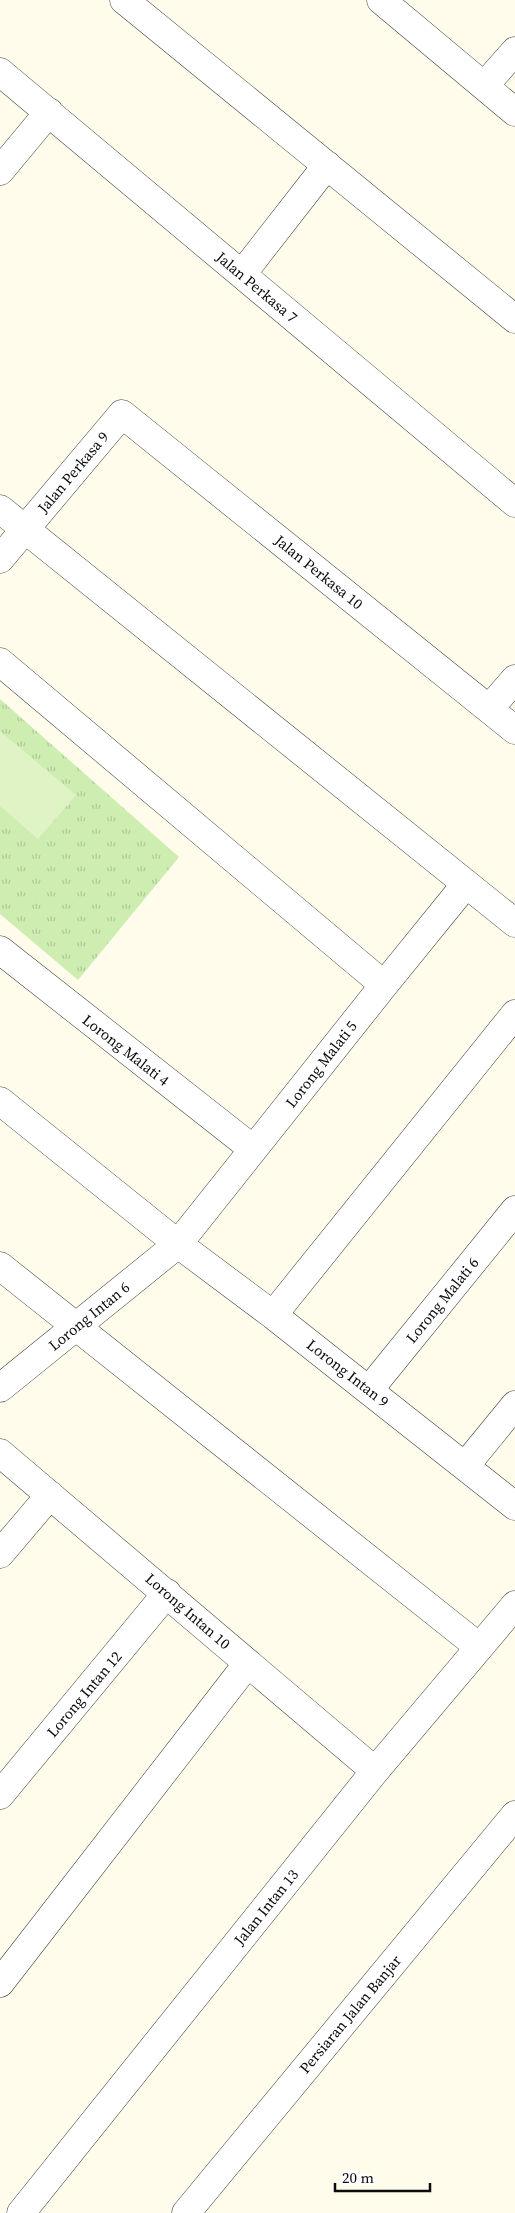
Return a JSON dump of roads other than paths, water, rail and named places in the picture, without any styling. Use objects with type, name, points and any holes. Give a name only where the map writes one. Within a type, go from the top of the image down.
[{"type":"street","points":[[124,0],[515,319]]},
{"type":"street","points":[[382,0],[515,112]]},
{"type":"street","points":[[484,86],[515,51]]},
{"type":"street","name":"Jalan Perkasa 7","points":[[0,72],[515,503]]},
{"type":"street","points":[[0,171],[48,112]]},
{"type":"street","points":[[242,274],[327,165]]},
{"type":"street","name":"Jalan Perkasa 9","points":[[0,559],[122,414]]},
{"type":"street","name":"Jalan Perkasa 10","points":[[122,414],[515,730]]},
{"type":"street","points":[[0,509],[515,924]]},
{"type":"street","points":[[0,662],[384,985]]},
{"type":"street","points":[[489,709],[515,679]]},
{"type":"street","name":"Lorong Malati 5","points":[[178,1244],[466,884]]},
{"type":"street","name":"Lorong Malati 4","points":[[0,950],[253,1149]]},
{"type":"street","points":[[273,1315],[515,1014]]},
{"type":"street","name":"Lorong Intan 9","points":[[0,1102],[178,1244],[273,1315],[515,1506]]},
{"type":"street","name":"Lorong Malati 6","points":[[369,1390],[515,1210]]},
{"type":"street","name":"Lorong Intan 6","points":[[0,1388],[178,1244]]},
{"type":"street","points":[[0,1266],[478,1647]]},
{"type":"street","points":[[465,1466],[515,1405]]},
{"type":"street","name":"Lorong Intan 10","points":[[0,1453],[375,1771]]},
{"type":"street","points":[[0,1554],[50,1495]]},
{"type":"street","name":"Lorong Intan 12","points":[[0,1795],[167,1593]]},
{"type":"street","name":"Jalan Intan 13","points":[[21,2213],[375,1771],[478,1647],[515,1606]]},
{"type":"street","points":[[5,1966],[248,1662]]},
{"type":"street","name":"Persiaran Jalan Banjar","points":[[186,2213],[515,1815]]}]
